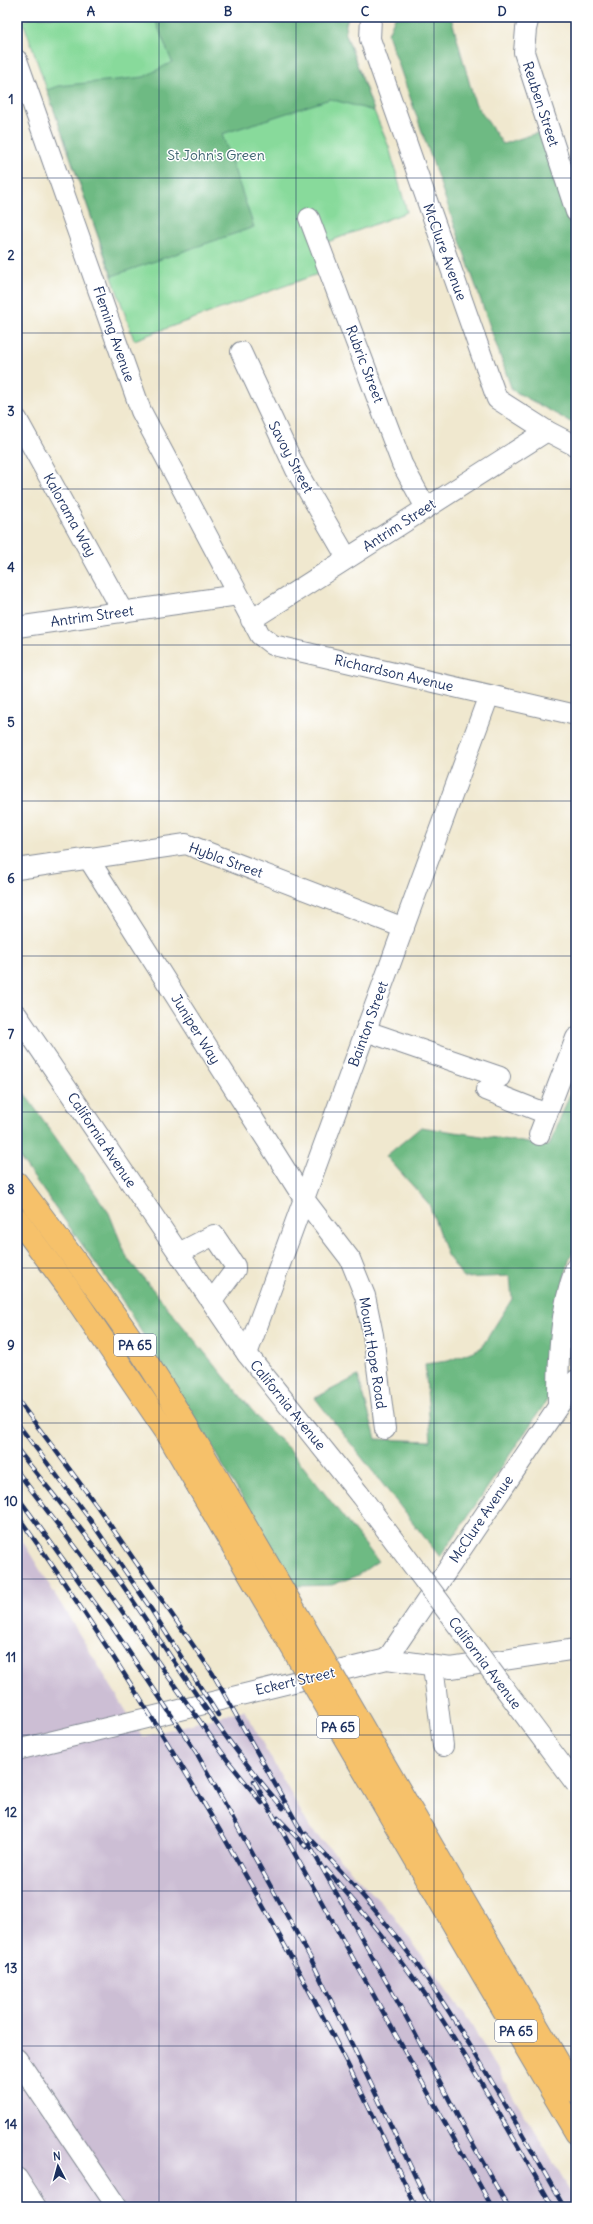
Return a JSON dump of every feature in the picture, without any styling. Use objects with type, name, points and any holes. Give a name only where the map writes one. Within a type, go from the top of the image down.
[{"type":"highway","name":"PA 65","points":[[17,1183],[84,1271],[176,1408],[576,2092]]},
{"type":"highway","name":"PA 65","points":[[17,1219],[67,1286],[167,1433],[576,2133]]},
{"type":"street","name":"McClure Avenue","points":[[371,17],[370,39],[497,399],[547,431],[576,446]]},
{"type":"street","name":"Reuben Street","points":[[530,17],[526,29],[524,52],[576,212]]},
{"type":"street","name":"Fleming Avenue","points":[[17,60],[141,411],[238,595]]},
{"type":"street","name":"Rubric Street","points":[[309,218],[402,464],[426,508]]},
{"type":"street","name":"Savoy Street","points":[[241,352],[296,470],[347,558]]},
{"type":"street","name":"Kalorama Way","points":[[17,419],[123,612]]},
{"type":"street","name":"Antrim Street","points":[[252,620],[547,431]]},
{"type":"street","name":"Antrim Street","points":[[17,627],[238,595]]},
{"type":"street","name":"Richardson Avenue","points":[[238,595],[260,635],[273,645],[576,715]]},
{"type":"street","name":"Bainton Street","points":[[247,1354],[489,695]]},
{"type":"street","name":"Hybla Street","points":[[17,869],[186,844],[404,928]]},
{"type":"street","name":"Juniper Way","points":[[88,858],[304,1199]]},
{"type":"street","name":"California Avenue","points":[[17,1015],[247,1354],[360,1495],[576,1784]]},
{"type":"street","points":[[366,1031],[493,1083],[547,1114]]},
{"type":"street","points":[[539,1135],[576,1038]]},
{"type":"street","name":"Mount Hope Road","points":[[304,1199],[350,1259],[365,1296],[373,1335],[385,1429]]},
{"type":"street","points":[[180,1254],[211,1236],[215,1236],[236,1268],[212,1302]]},
{"type":"street","points":[[558,1406],[558,1367],[566,1299],[576,1267]]},
{"type":"street","name":"McClure Avenue","points":[[387,1659],[576,1380]]},
{"type":"street","name":"Eckert Street","points":[[17,1750],[387,1659],[451,1668],[576,1649]]},
{"type":"street","points":[[432,1666],[443,1746]]},
{"type":"street","points":[[17,2059],[118,2207]]},
{"type":"street","points":[[17,2178],[36,2207]]},
{"type":"shaded area","points":[[17,1532],[142,1737],[244,1710],[310,1828],[393,1915],[470,2023],[576,2201],[576,2207],[17,2207]]},
{"type":"green space","name":"St John's Green","points":[[35,17],[349,17],[346,23],[345,32],[389,147],[407,212],[320,245],[329,270],[134,340],[23,21]]},
{"type":"green space","points":[[154,17],[349,17],[346,23],[345,32],[374,111],[330,99],[222,134],[254,227],[112,276],[47,90],[58,86],[144,77],[172,62]]},
{"type":"green space","points":[[395,17],[451,17],[475,103],[503,144],[543,131],[576,234],[576,425],[512,390],[388,34]]},
{"type":"green space","points":[[575,1081],[576,1246],[570,1257],[558,1302],[552,1393],[440,1557],[315,1398],[358,1376],[376,1439],[431,1441],[425,1364],[448,1361],[481,1348],[512,1299],[510,1276],[464,1278],[447,1255],[429,1204],[386,1156],[421,1127],[549,1146]]},
{"type":"green space","points":[[17,1083],[109,1213],[127,1258],[260,1420],[291,1451],[378,1561],[358,1575],[332,1585],[296,1586],[122,1300],[17,1154]]},
{"type":"railway","points":[[17,1399],[97,1506],[213,1674],[410,2024],[468,2136],[508,2207]]},
{"type":"railway","points":[[17,1423],[88,1517],[151,1609],[218,1715]]},
{"type":"railway","points":[[17,1449],[107,1563],[218,1725],[260,1781],[283,1808]]},
{"type":"railway","points":[[17,1471],[105,1587],[228,1761],[262,1803]]},
{"type":"railway","points":[[17,1496],[113,1628],[196,1752],[310,1957],[430,2207]]},
{"type":"railway","points":[[17,1515],[108,1649],[194,1786],[235,1856],[313,1997],[350,2069],[416,2207]]},
{"type":"railway","points":[[254,1781],[492,2207]]},
{"type":"railway","points":[[278,1818],[306,1847]]},
{"type":"railway","points":[[306,1834],[362,1894],[429,1981],[491,2079],[564,2207]]},
{"type":"railway","points":[[326,1869],[353,1900],[403,1964],[444,2022],[553,2207]]}]
